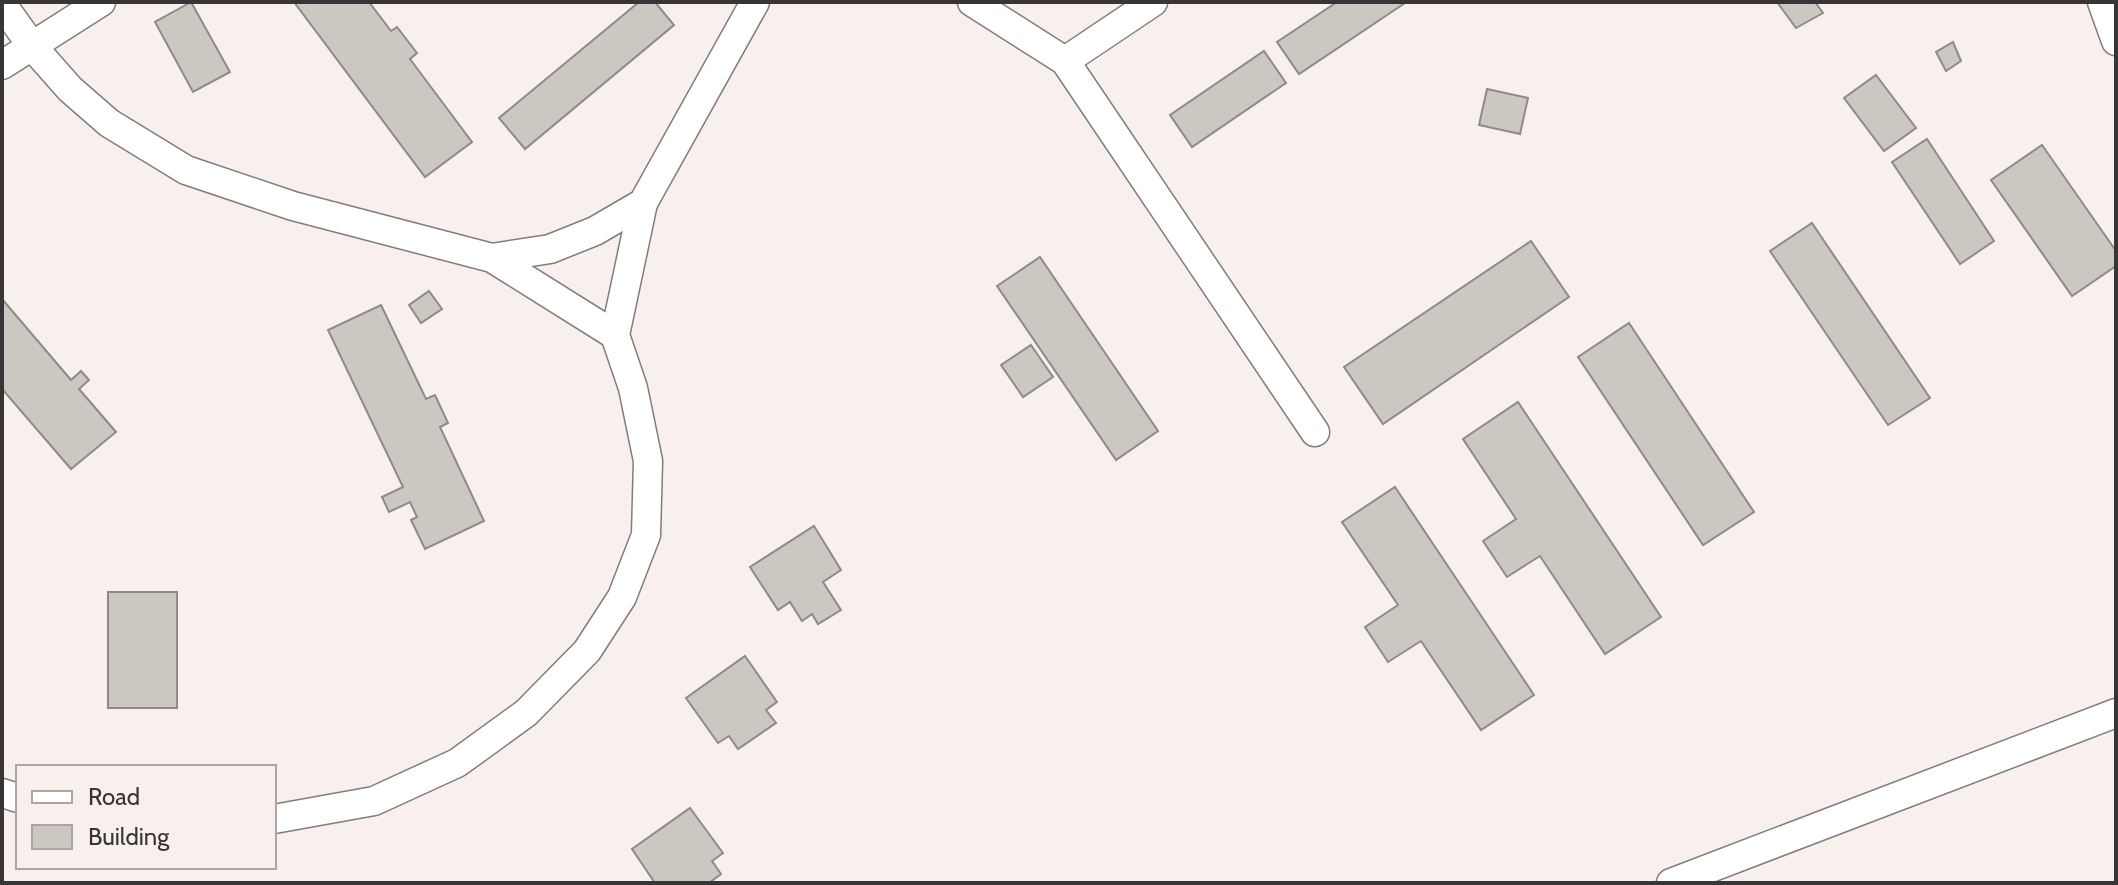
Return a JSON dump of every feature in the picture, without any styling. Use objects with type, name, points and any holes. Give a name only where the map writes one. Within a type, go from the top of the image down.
[{"type":"street","points":[[2,65],[101,2]]},
{"type":"street","points":[[276,819],[374,801],[457,763],[526,713],[587,651],[622,597],[646,535],[648,461],[633,388],[615,335],[643,203],[755,2]]},
{"type":"street","points":[[972,2],[1065,61],[1315,432]]},
{"type":"street","points":[[1065,61],[1153,2]]},
{"type":"street","points":[[2102,2],[2116,41]]},
{"type":"street","points":[[2,4],[32,46],[70,89],[109,123],[186,170],[293,206],[492,258],[615,335]]},
{"type":"street","points":[[492,258],[550,249],[595,231],[643,203]]},
{"type":"street","points":[[1671,883],[2116,713]]},
{"type":"building","points":[[191,2],[230,72],[193,92],[155,22]]},
{"type":"building","points":[[294,2],[369,2],[391,31],[397,27],[417,53],[410,59],[472,142],[425,177]]},
{"type":"building","points":[[639,2],[655,2],[674,25],[525,149],[499,118]]},
{"type":"building","points":[[1337,2],[1405,3],[1299,74],[1277,42]]},
{"type":"building","points":[[1777,2],[1815,2],[1823,13],[1796,28]]},
{"type":"building","points":[[1953,42],[1961,61],[1946,71],[1936,52]]},
{"type":"building","points":[[1264,51],[1286,83],[1192,147],[1170,115]]},
{"type":"building","points":[[1876,75],[1916,128],[1884,151],[1844,98]]},
{"type":"building","points":[[1487,89],[1528,98],[1520,134],[1479,125]]},
{"type":"building","points":[[1927,139],[1994,241],[1960,264],[1892,162]]},
{"type":"building","points":[[2042,145],[2116,251],[2116,266],[2072,296],[1991,180]]},
{"type":"building","points":[[1812,223],[1930,398],[1888,425],[1770,251]]},
{"type":"building","points":[[1531,241],[1569,297],[1383,424],[1344,367]]},
{"type":"building","points":[[1040,257],[1158,431],[1116,460],[997,286]]},
{"type":"building","points":[[429,291],[442,309],[421,323],[409,305]]},
{"type":"building","points":[[2,299],[71,380],[81,371],[89,380],[79,389],[116,432],[71,469],[2,389]]},
{"type":"building","points":[[381,305],[426,399],[435,395],[448,423],[440,427],[484,521],[425,549],[411,520],[417,517],[410,502],[389,512],[382,497],[403,487],[328,330]]},
{"type":"building","points":[[1629,323],[1754,512],[1703,545],[1578,357]]},
{"type":"building","points":[[1031,345],[1053,377],[1023,397],[1001,365]]},
{"type":"building","points":[[1518,402],[1661,617],[1605,654],[1540,556],[1507,577],[1483,541],[1516,519],[1463,439]]},
{"type":"building","points":[[1395,487],[1534,695],[1481,730],[1421,641],[1388,662],[1365,627],[1398,605],[1342,522]]},
{"type":"building","points":[[814,526],[841,570],[823,582],[841,610],[818,624],[812,614],[802,621],[790,602],[778,610],[750,567]]},
{"type":"building","points":[[108,592],[177,592],[177,708],[108,708]]},
{"type":"building","points":[[745,656],[777,702],[766,710],[776,723],[738,749],[729,736],[718,743],[686,698]]},
{"type":"building","points":[[690,808],[723,853],[712,861],[721,874],[709,883],[655,883],[632,849]]}]
